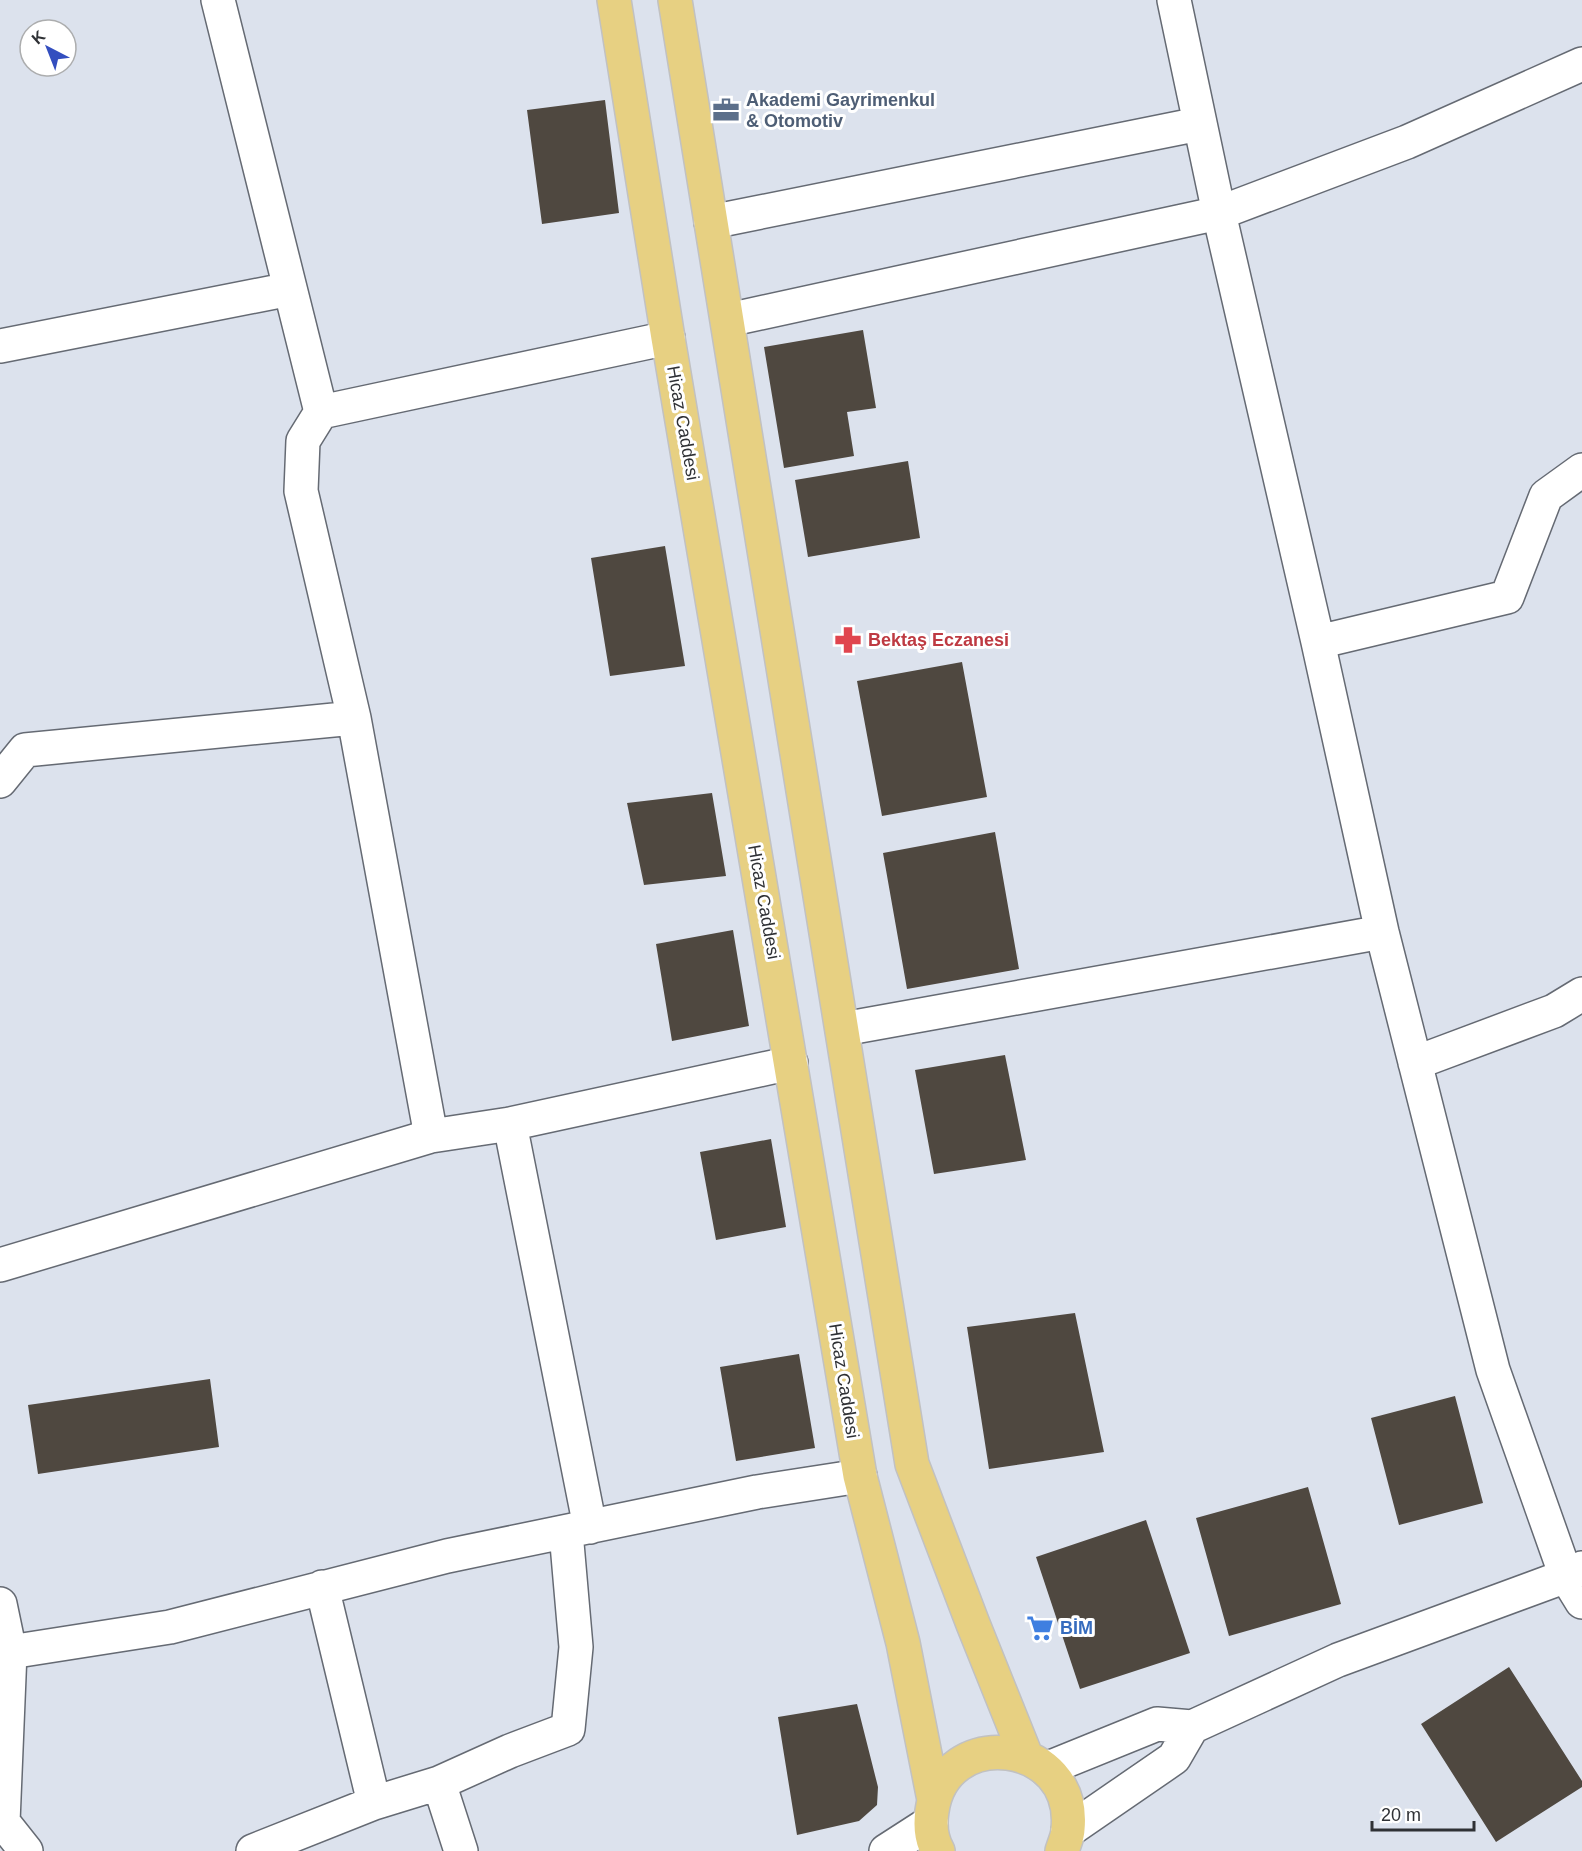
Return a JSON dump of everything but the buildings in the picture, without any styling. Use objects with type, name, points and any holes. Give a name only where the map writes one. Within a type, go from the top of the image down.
[{"type":"main road","name":"Hicaz Caddesi","points":[[614,0],[860,1476],[903,1643],[934,1824]]},
{"type":"main road","points":[[675,0],[912,1464],[973,1624],[1036,1763],[1060,1786],[1068,1808],[1065,1841]]},
{"type":"main road","points":[[934,1824],[944,1779],[961,1763],[982,1754],[1004,1751],[1036,1763]]},
{"type":"street","points":[[218,0],[321,412]]},
{"type":"street","points":[[1036,1763],[1157,1724],[1191,1727],[1338,1660],[1577,1582],[1493,1370],[1382,932],[1199,124],[1174,0]]},
{"type":"street","points":[[728,320],[1219,213],[1407,142],[1582,64]]},
{"type":"street","points":[[711,222],[1199,124]]},
{"type":"street","points":[[0,346],[290,289]]},
{"type":"street","points":[[431,1136],[354,718],[301,491],[303,441],[321,412],[669,338]]},
{"type":"street","points":[[1318,642],[1507,597],[1546,496],[1582,470]]},
{"type":"street","points":[[0,781],[25,750],[354,718]]},
{"type":"street","points":[[843,1029],[1382,932]]},
{"type":"street","points":[[1415,1063],[1554,1011],[1582,994]]},
{"type":"street","points":[[0,1265],[431,1136],[510,1124],[791,1063]]},
{"type":"street","points":[[253,1851],[374,1803],[439,1783],[510,1751],[568,1729],[576,1647],[578,1529],[510,1124]]},
{"type":"street","points":[[10,1652],[170,1626],[447,1556],[757,1492],[860,1476]]},
{"type":"street","points":[[322,1587],[374,1803]]},
{"type":"street","points":[[0,1604],[10,1652],[1,1822],[26,1851]]},
{"type":"street","points":[[1065,1841],[1174,1758],[1191,1727]]},
{"type":"street","points":[[439,1783],[461,1851]]},
{"type":"street","points":[[886,1851],[934,1824]]},
{"type":"place","name":"Akademi Gayrimenkul & Otomotiv","points":[[726,110]]},
{"type":"place","name":"Bektaş Eczanesi","points":[[848,640]]},
{"type":"place","name":"BİM","points":[[1040,1628]]}]
